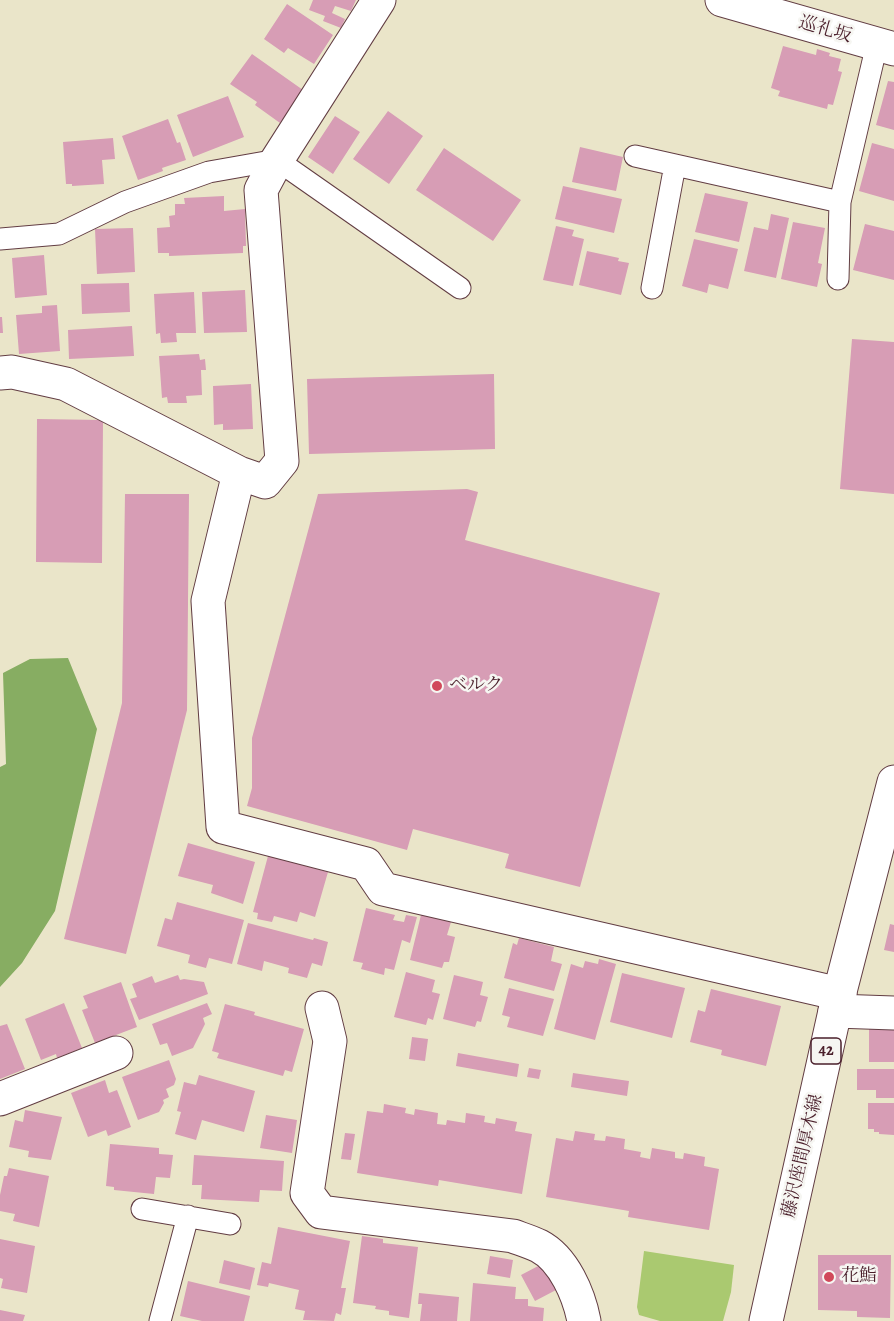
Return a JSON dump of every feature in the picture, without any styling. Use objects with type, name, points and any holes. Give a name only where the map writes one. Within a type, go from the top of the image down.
[{"type":"street","points":[[0,373],[12,372],[66,384],[239,473],[265,482],[282,461],[261,190],[277,160],[379,0]]},
{"type":"street","name":"巡礼坂","points":[[722,0],[886,47]]},
{"type":"street","points":[[239,473],[208,602],[223,827],[366,864],[383,889],[838,1003],[894,1013]]},
{"type":"street","name":"藤沢座間厚木線","points":[[766,1321],[838,1003],[894,782]]},
{"type":"street","points":[[322,1008],[330,1041],[307,1193],[321,1212],[513,1236],[540,1246],[559,1264],[580,1303],[584,1321]]},
{"type":"street","points":[[0,1098],[116,1053]]},
{"type":"lane","points":[[838,279],[840,202],[886,47]]},
{"type":"lane","points":[[636,156],[840,202]]},
{"type":"lane","points":[[0,239],[59,234],[125,202],[209,172],[277,160],[460,288]]},
{"type":"lane","points":[[652,288],[675,165]]},
{"type":"lane","points":[[142,1209],[230,1224]]},
{"type":"lane","points":[[160,1321],[188,1216]]},
{"type":"green space","points":[[68,658],[97,729],[55,911],[22,963],[0,987],[0,767],[6,764],[3,673],[30,659]]},
{"type":"green space","points":[[644,1251],[734,1265],[731,1292],[723,1321],[660,1321],[639,1315],[637,1307]]},
{"type":"building","points":[[313,0],[356,0],[351,11],[335,6],[332,13],[345,19],[341,28],[323,21],[325,16],[309,10]]},
{"type":"building","points":[[287,4],[333,35],[314,64],[288,48],[284,53],[264,39]]},
{"type":"building","points":[[783,46],[816,55],[817,49],[830,53],[829,56],[841,59],[838,71],[842,72],[833,105],[828,104],[827,109],[778,96],[780,91],[771,88]]},
{"type":"building","points":[[252,54],[303,90],[280,123],[255,105],[257,102],[230,84]]},
{"type":"building","points":[[888,81],[894,82],[894,130],[876,125]]},
{"type":"building","points":[[228,96],[244,137],[193,157],[177,115]]},
{"type":"building","points":[[388,111],[423,136],[389,184],[353,159]]},
{"type":"building","points":[[335,116],[360,132],[333,174],[308,157]]},
{"type":"building","points":[[168,119],[186,160],[162,168],[163,171],[138,180],[122,136]]},
{"type":"building","points":[[113,138],[115,159],[102,160],[104,184],[72,186],[72,184],[66,184],[63,142]]},
{"type":"building","points":[[872,143],[894,149],[894,201],[859,191]]},
{"type":"building","points":[[580,147],[623,157],[616,191],[572,182]]},
{"type":"building","points":[[444,148],[521,200],[493,241],[416,190]]},
{"type":"building","points":[[563,186],[622,199],[614,233],[555,219]]},
{"type":"building","points":[[705,193],[748,202],[739,242],[695,232]]},
{"type":"building","points":[[224,196],[224,211],[245,209],[246,246],[243,246],[243,253],[169,256],[169,253],[158,253],[157,228],[170,227],[169,216],[175,215],[175,204],[185,204],[184,198]]},
{"type":"building","points":[[771,214],[789,218],[776,278],[744,271],[754,227],[768,230]]},
{"type":"building","points":[[793,222],[825,228],[818,263],[822,264],[817,287],[781,279]]},
{"type":"building","points":[[865,224],[894,231],[894,280],[853,270]]},
{"type":"building","points":[[556,226],[574,230],[572,236],[584,239],[573,286],[543,280]]},
{"type":"building","points":[[133,228],[135,272],[97,274],[95,229]]},
{"type":"building","points":[[694,239],[738,249],[728,289],[709,284],[707,293],[682,286]]},
{"type":"building","points":[[587,251],[619,258],[618,261],[629,263],[621,295],[579,285]]},
{"type":"building","points":[[44,255],[47,295],[15,298],[12,258]]},
{"type":"building","points":[[129,283],[130,312],[82,314],[81,284]]},
{"type":"building","points":[[245,290],[247,332],[204,333],[202,292]]},
{"type":"building","points":[[194,292],[196,333],[176,333],[177,342],[161,343],[160,333],[156,334],[154,294]]},
{"type":"building","points":[[57,305],[60,351],[19,354],[16,315],[42,313],[42,306]]},
{"type":"building","points":[[0,317],[2,317],[3,333],[0,333]]},
{"type":"building","points":[[132,326],[134,356],[69,359],[68,330]]},
{"type":"building","points":[[852,339],[894,342],[894,494],[840,489]]},
{"type":"building","points":[[199,354],[200,360],[205,359],[206,370],[201,370],[202,395],[186,396],[187,403],[168,403],[167,397],[162,398],[159,356]]},
{"type":"building","points":[[494,374],[495,449],[309,454],[307,379]]},
{"type":"building","points":[[251,384],[253,429],[223,430],[223,424],[214,425],[213,386]]},
{"type":"building","points":[[37,419],[103,420],[102,563],[36,562]]},
{"type":"building","points":[[467,489],[478,492],[465,540],[660,593],[580,887],[505,868],[509,854],[413,829],[407,850],[247,806],[252,788],[252,738],[318,494]]},
{"type":"building","points":[[125,494],[189,494],[187,710],[126,954],[64,939],[122,703]]},
{"type":"building","points":[[188,843],[255,862],[243,904],[211,893],[213,885],[178,876]]},
{"type":"building","points":[[268,856],[328,872],[315,917],[300,912],[297,922],[274,916],[272,922],[257,919],[258,913],[253,912]]},
{"type":"building","points":[[177,902],[244,920],[232,964],[209,958],[206,968],[188,963],[190,955],[157,946],[165,918],[172,920]]},
{"type":"building","points":[[366,908],[395,915],[393,920],[404,922],[406,915],[417,917],[410,943],[402,940],[394,970],[385,968],[384,975],[361,969],[363,963],[353,961]]},
{"type":"building","points":[[421,915],[451,922],[447,935],[455,937],[449,962],[444,962],[442,968],[410,960]]},
{"type":"building","points":[[248,923],[328,942],[322,966],[312,963],[307,978],[288,973],[289,968],[264,961],[262,971],[237,964]]},
{"type":"building","points":[[890,924],[894,925],[894,952],[884,950]]},
{"type":"building","points":[[519,938],[554,947],[551,961],[562,964],[554,991],[504,978],[513,943],[517,945]]},
{"type":"building","points":[[599,959],[616,964],[595,1040],[554,1029],[571,964],[583,968],[585,961],[598,964]]},
{"type":"building","points":[[406,972],[435,980],[432,992],[440,994],[433,1020],[428,1018],[426,1025],[394,1017]]},
{"type":"building","points":[[622,973],[685,988],[672,1038],[610,1022]]},
{"type":"building","points":[[178,975],[180,980],[204,982],[208,994],[139,1020],[130,999],[137,997],[132,984],[152,976],[155,983]]},
{"type":"building","points":[[454,975],[483,982],[480,995],[488,997],[481,1022],[477,1021],[475,1027],[443,1019]]},
{"type":"building","points":[[121,982],[137,1027],[95,1043],[82,1010],[88,1008],[83,996]]},
{"type":"building","points":[[509,988],[554,999],[543,1036],[507,1027],[510,1017],[502,1015]]},
{"type":"building","points":[[711,989],[781,1006],[766,1066],[721,1055],[722,1050],[690,1042],[698,1010],[705,1012]]},
{"type":"building","points":[[64,1003],[82,1048],[57,1058],[56,1054],[41,1060],[25,1019]]},
{"type":"building","points":[[207,1003],[212,1014],[203,1018],[205,1024],[193,1048],[172,1056],[167,1043],[160,1045],[152,1024]]},
{"type":"building","points":[[225,1004],[304,1029],[292,1072],[285,1070],[283,1076],[217,1058],[219,1053],[212,1051]]},
{"type":"building","points":[[7,1024],[25,1069],[0,1079],[0,1026]]},
{"type":"building","points":[[869,1028],[894,1028],[894,1062],[869,1062]]},
{"type":"building","points":[[412,1037],[428,1039],[425,1061],[409,1059]]},
{"type":"building","points":[[458,1053],[519,1064],[517,1077],[456,1066]]},
{"type":"building","points":[[169,1060],[176,1079],[174,1085],[166,1089],[169,1097],[163,1100],[164,1103],[159,1112],[138,1120],[122,1077]]},
{"type":"building","points":[[529,1068],[541,1070],[539,1079],[527,1077]]},
{"type":"building","points":[[857,1069],[894,1069],[894,1098],[876,1098],[876,1090],[857,1090]]},
{"type":"building","points":[[573,1073],[629,1081],[627,1096],[571,1087]]},
{"type":"building","points":[[199,1075],[255,1091],[244,1132],[202,1120],[196,1140],[175,1134],[181,1112],[177,1111],[184,1082],[196,1085]]},
{"type":"building","points":[[105,1080],[109,1093],[117,1090],[131,1127],[108,1136],[106,1130],[88,1137],[71,1093]]},
{"type":"building","points":[[868,1103],[894,1103],[894,1135],[879,1134],[879,1132],[874,1132],[874,1129],[868,1129]]},
{"type":"building","points":[[384,1104],[406,1108],[405,1113],[414,1115],[415,1109],[438,1113],[437,1124],[446,1125],[447,1120],[465,1123],[466,1113],[485,1116],[484,1122],[495,1124],[496,1118],[517,1122],[515,1131],[532,1134],[522,1194],[439,1180],[438,1186],[357,1173],[367,1111],[383,1113]]},
{"type":"building","points":[[25,1110],[62,1117],[51,1160],[28,1157],[29,1151],[9,1147],[15,1120],[23,1122]]},
{"type":"building","points":[[266,1115],[297,1120],[292,1153],[260,1148]]},
{"type":"building","points":[[575,1131],[595,1134],[594,1140],[605,1141],[606,1136],[625,1139],[624,1149],[641,1152],[640,1157],[650,1159],[652,1148],[675,1152],[675,1158],[683,1159],[684,1153],[705,1157],[704,1166],[719,1169],[709,1230],[628,1217],[629,1211],[546,1197],[556,1138],[573,1141]]},
{"type":"building","points":[[345,1133],[355,1134],[351,1160],[341,1159]]},
{"type":"building","points":[[110,1144],[159,1148],[159,1154],[173,1155],[170,1178],[156,1177],[154,1194],[114,1190],[114,1187],[106,1186]]},
{"type":"building","points":[[194,1155],[284,1161],[282,1191],[260,1190],[259,1202],[201,1199],[202,1185],[192,1185]]},
{"type":"building","points":[[9,1168],[49,1176],[39,1227],[13,1221],[15,1214],[0,1211],[0,1195],[4,1176],[7,1176]]},
{"type":"building","points":[[278,1227],[350,1241],[341,1288],[346,1288],[341,1315],[336,1313],[334,1321],[303,1320],[305,1311],[295,1309],[299,1290],[269,1283],[268,1287],[257,1285],[262,1262],[271,1264]]},
{"type":"building","points":[[362,1236],[383,1239],[383,1243],[418,1247],[409,1318],[389,1315],[389,1311],[375,1309],[376,1306],[353,1303]]},
{"type":"building","points":[[0,1239],[35,1246],[27,1293],[1,1288],[3,1279],[0,1278]]},
{"type":"building","points":[[818,1255],[891,1255],[890,1318],[857,1317],[857,1311],[818,1310]]},
{"type":"building","points":[[490,1256],[513,1260],[510,1278],[487,1274]]},
{"type":"building","points":[[224,1260],[255,1268],[250,1290],[219,1283]]},
{"type":"building","points":[[542,1264],[556,1290],[535,1301],[521,1275]]},
{"type":"building","points":[[188,1281],[250,1296],[244,1321],[202,1321],[180,1316]]},
{"type":"building","points":[[473,1283],[516,1287],[515,1299],[528,1299],[528,1306],[544,1308],[543,1321],[470,1321]]},
{"type":"building","points":[[419,1293],[459,1297],[457,1321],[420,1321],[422,1304],[418,1304]]},
{"type":"building","points":[[0,1310],[25,1315],[23,1321],[0,1321]]},
{"type":"place","name":"ベルク","points":[[437,686]]},
{"type":"place","name":"花鮨","points":[[829,1277]]}]
